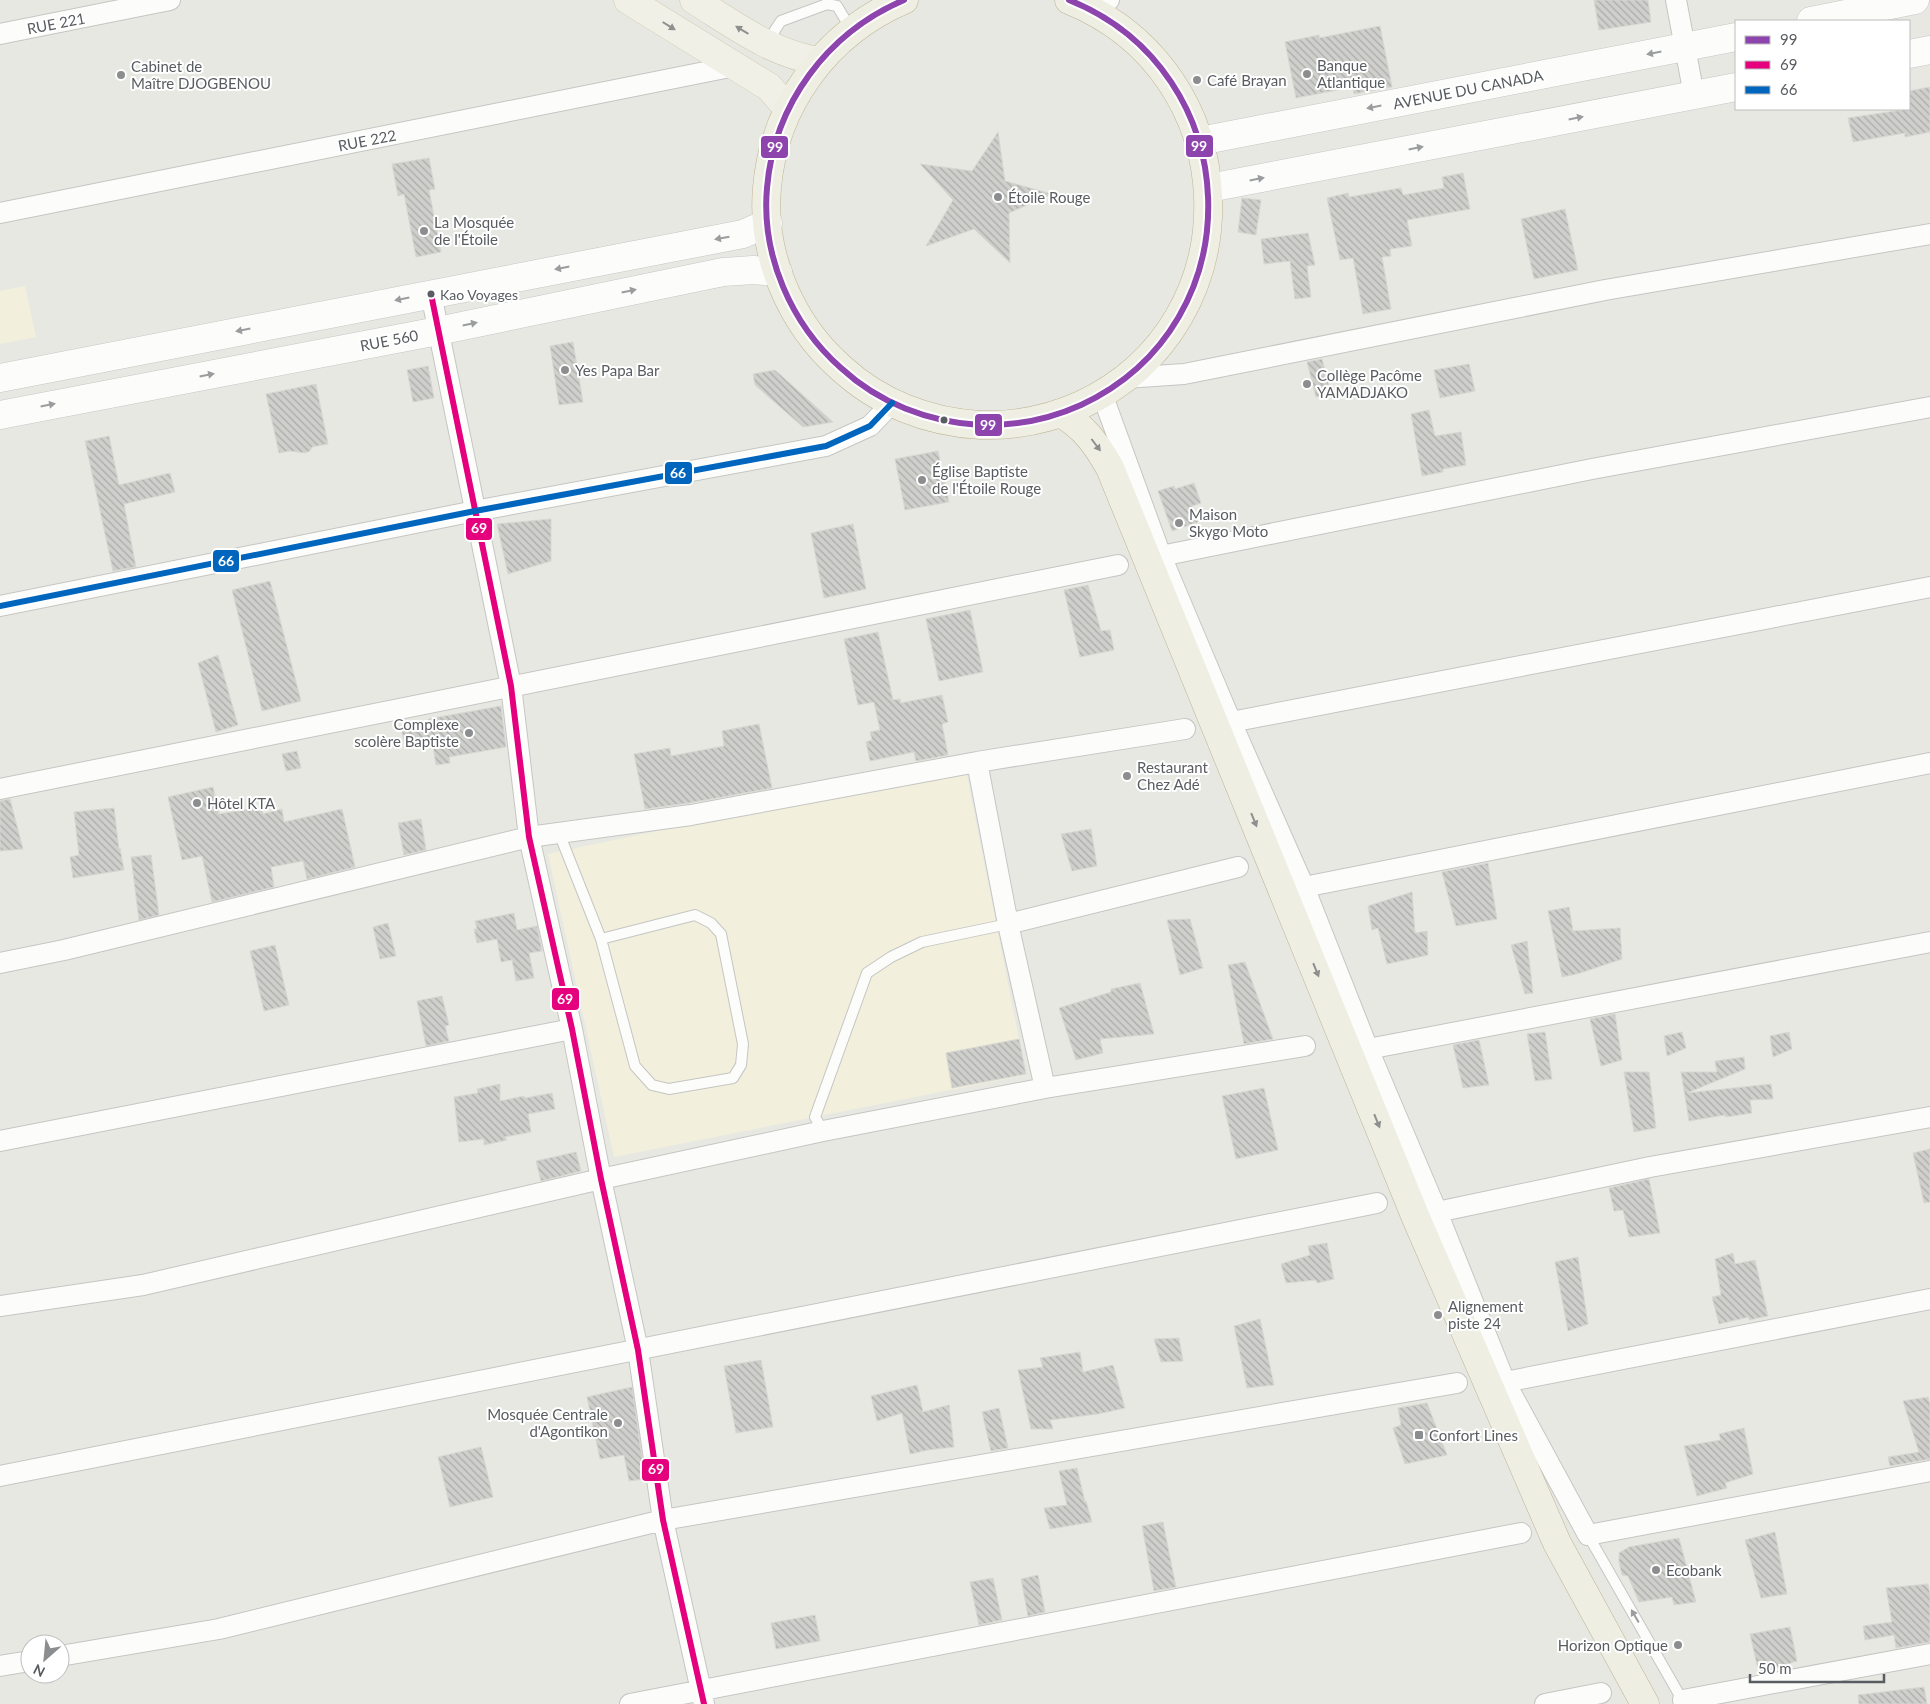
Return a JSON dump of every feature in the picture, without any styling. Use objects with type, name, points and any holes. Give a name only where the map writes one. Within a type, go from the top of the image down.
[{"type":"highway","points":[[904,0],[864,16],[819,61],[799,89],[788,109],[778,134],[771,160],[767,196],[771,248],[778,272],[793,308],[822,349],[858,382],[892,403],[931,417],[972,424],[1014,423],[1060,413],[1102,394],[1125,378],[1161,343],[1174,325],[1188,300],[1206,246],[1209,188],[1200,141],[1183,102],[1160,66],[1102,6],[1069,0]]},
{"type":"highway","points":[[1060,413],[1083,429],[1099,448],[1110,468],[1416,1218],[1545,1517],[1557,1543],[1646,1704]]},
{"type":"main road","points":[[628,0],[769,87],[788,109]]},
{"type":"main road","points":[[694,0],[768,46],[803,59],[819,61]]},
{"type":"main road","points":[[1816,20],[1915,0]]},
{"type":"main road","name":"AVENUE DU CANADA","points":[[1200,141],[1735,37]]},
{"type":"main road","points":[[1910,54],[1930,50]]},
{"type":"main road","points":[[1209,188],[1735,87]]},
{"type":"main road","points":[[0,378],[743,234],[768,224]]},
{"type":"main road","name":"RUE 560","points":[[0,415],[438,331],[723,272],[753,270],[778,272]]},
{"type":"street","name":"RUE 221","points":[[0,34],[170,0]]},
{"type":"street","points":[[1676,0],[1694,94]]},
{"type":"street","name":"RUE 222","points":[[0,213],[735,66]]},
{"type":"street","points":[[1125,378],[1184,374],[1605,290],[1930,234]]},
{"type":"street","points":[[431,294],[511,686],[528,837],[572,1029],[600,1179],[638,1350],[663,1520],[702,1697]]},
{"type":"street","points":[[1102,394],[1161,556],[1231,722],[1304,887],[1368,1049],[1437,1212],[1505,1382],[1588,1535],[1930,1471]]},
{"type":"street","points":[[0,606],[475,511],[826,446],[870,426],[892,403]]},
{"type":"street","points":[[1161,556],[1592,469],[1930,407]]},
{"type":"street","points":[[0,789],[1118,565]]},
{"type":"street","points":[[1231,722],[1930,587]]},
{"type":"street","points":[[0,963],[64,950],[528,837],[691,815],[977,762],[1185,730]]},
{"type":"street","points":[[977,762],[1008,924],[1045,1088]]},
{"type":"street","points":[[1304,887],[1930,762]]},
{"type":"street","points":[[1008,924],[1238,867]]},
{"type":"street","points":[[1368,1049],[1930,942]]},
{"type":"street","points":[[0,1141],[572,1029]]},
{"type":"street","points":[[0,1306],[143,1285],[600,1179],[823,1131],[1045,1088],[1306,1046]]},
{"type":"street","points":[[1437,1212],[1650,1167],[1930,1117]]},
{"type":"street","points":[[0,1476],[1377,1203]]},
{"type":"street","points":[[1505,1382],[1930,1299]]},
{"type":"street","points":[[70,1654],[219,1629],[663,1520],[1457,1383]]},
{"type":"street","points":[[630,1704],[702,1697],[1520,1532]]},
{"type":"street","points":[[1684,1702],[1930,1654]]},
{"type":"street","points":[[0,1666],[20,1663]]},
{"type":"street","points":[[1545,1704],[1601,1693]]},
{"type":"lane","points":[[768,46],[781,21],[827,4],[864,16]]},
{"type":"lane","points":[[559,833],[601,939],[635,1066],[652,1085],[669,1089],[732,1078],[741,1065],[743,1044],[721,934],[711,923],[695,915],[601,939]]},
{"type":"lane","points":[[823,1131],[815,1117],[867,973],[891,957],[922,942],[1008,924]]},
{"type":"lane","points":[[1588,1535],[1684,1702]]},
{"type":"shaded area","points":[[25,286],[36,337],[0,344],[0,291]]},
{"type":"shaded area","points":[[965,766],[1026,1075],[614,1157],[548,854]]},
{"type":"building","points":[[1594,0],[1648,0],[1651,22],[1599,30]]},
{"type":"building","points":[[1380,26],[1392,87],[1354,94],[1353,87],[1296,98],[1285,42],[1319,35],[1319,38]]},
{"type":"building","points":[[1930,87],[1930,132],[1905,137],[1905,133],[1853,142],[1848,118],[1910,110],[1910,91]]},
{"type":"building","name":"Étoile Rouge","points":[[998,132],[1005,181],[1052,194],[1009,213],[1010,263],[974,229],[926,246],[953,200],[920,164],[972,171]]},
{"type":"building","points":[[429,158],[435,189],[429,190],[441,252],[416,257],[404,194],[398,196],[392,164]]},
{"type":"building","points":[[1463,173],[1470,209],[1407,220],[1412,246],[1390,249],[1391,256],[1382,257],[1391,309],[1363,314],[1353,258],[1340,260],[1327,198],[1348,193],[1349,197],[1401,188],[1403,195],[1444,188],[1442,177]]},
{"type":"building","points":[[1242,198],[1261,200],[1256,235],[1238,232]]},
{"type":"building","points":[[1565,209],[1578,270],[1534,279],[1521,219]]},
{"type":"building","points":[[1308,233],[1315,265],[1307,266],[1311,297],[1295,299],[1290,261],[1264,264],[1261,239]]},
{"type":"building","points":[[573,342],[583,402],[559,405],[550,346]]},
{"type":"building","points":[[1322,359],[1331,393],[1316,397],[1307,362]]},
{"type":"building","points":[[1469,364],[1475,391],[1440,398],[1434,370]]},
{"type":"building","points":[[428,366],[434,398],[413,402],[407,370]]},
{"type":"building","points":[[775,370],[833,422],[803,427],[755,385],[753,374]]},
{"type":"building","points":[[316,384],[328,444],[312,447],[310,451],[305,453],[290,451],[279,453],[266,394]]},
{"type":"building","points":[[1429,410],[1435,436],[1461,432],[1466,465],[1443,469],[1443,472],[1422,476],[1411,414]]},
{"type":"building","points":[[109,436],[119,485],[170,473],[175,492],[124,504],[136,567],[113,571],[85,441]]},
{"type":"building","name":"Église Baptiste de l'Étoile Rouge","points":[[938,451],[949,502],[905,510],[895,459]]},
{"type":"building","points":[[1194,483],[1201,503],[1192,506],[1198,522],[1172,531],[1158,491],[1174,486],[1175,489]]},
{"type":"building","points":[[551,519],[551,561],[508,574],[497,524]]},
{"type":"building","points":[[853,524],[866,589],[824,598],[811,533]]},
{"type":"building","points":[[270,581],[301,701],[262,711],[232,590]]},
{"type":"building","points":[[1088,585],[1101,631],[1110,630],[1114,650],[1080,657],[1064,590]]},
{"type":"building","points":[[970,610],[983,672],[939,681],[926,619]]},
{"type":"building","points":[[878,632],[893,700],[900,699],[901,703],[942,695],[948,722],[942,724],[948,755],[916,761],[914,752],[870,761],[866,742],[872,740],[870,732],[880,730],[874,702],[858,705],[844,639]]},
{"type":"building","points":[[218,655],[238,725],[216,732],[198,663]]},
{"type":"building","name":"Complexe scolère Baptiste","points":[[501,706],[506,747],[449,757],[450,763],[436,765],[432,740],[405,746],[401,728],[429,723],[428,719]]},
{"type":"building","points":[[759,724],[772,788],[645,809],[634,754],[670,748],[671,756],[724,746],[722,731]]},
{"type":"building","points":[[297,751],[301,768],[286,771],[282,754]]},
{"type":"building","points":[[213,787],[219,814],[261,807],[263,814],[282,809],[284,822],[342,809],[355,867],[307,879],[303,861],[271,867],[274,887],[212,902],[202,856],[182,860],[168,797]]},
{"type":"building","points":[[10,799],[23,849],[0,851],[0,801]]},
{"type":"building","points":[[114,808],[119,849],[124,870],[73,878],[70,857],[79,855],[74,812]]},
{"type":"building","points":[[421,819],[426,850],[404,855],[398,823]]},
{"type":"building","points":[[1091,829],[1097,866],[1072,871],[1061,834]]},
{"type":"building","points":[[151,855],[159,915],[139,920],[131,857]]},
{"type":"building","points":[[1488,863],[1497,919],[1456,926],[1442,872]]},
{"type":"building","points":[[1412,892],[1415,933],[1427,931],[1428,955],[1387,964],[1378,928],[1372,930],[1368,906]]},
{"type":"building","points":[[1569,907],[1573,931],[1620,928],[1622,959],[1562,977],[1548,911]]},
{"type":"building","points":[[514,913],[517,930],[537,926],[542,951],[529,953],[534,978],[516,981],[512,960],[501,962],[497,939],[477,943],[474,929],[477,929],[475,921]]},
{"type":"building","points":[[1190,919],[1203,968],[1180,975],[1167,920]]},
{"type":"building","points":[[388,923],[396,956],[380,959],[373,927]]},
{"type":"building","points":[[1527,941],[1533,993],[1525,994],[1511,945]]},
{"type":"building","points":[[275,945],[289,1005],[264,1011],[250,951]]},
{"type":"building","points":[[1245,962],[1273,1039],[1244,1044],[1228,965]]},
{"type":"building","points":[[1140,983],[1154,1034],[1100,1039],[1103,1053],[1076,1060],[1059,1008],[1111,992],[1111,989]]},
{"type":"building","points":[[442,996],[449,1025],[445,1026],[449,1041],[426,1046],[417,1001]]},
{"type":"building","points":[[1615,1014],[1622,1060],[1601,1066],[1590,1019]]},
{"type":"building","points":[[1545,1032],[1552,1079],[1535,1081],[1527,1034]]},
{"type":"building","points":[[1682,1032],[1686,1048],[1667,1056],[1664,1036]]},
{"type":"building","points":[[1789,1032],[1792,1049],[1773,1057],[1770,1036]]},
{"type":"building","points":[[1019,1039],[1026,1074],[952,1088],[946,1053]]},
{"type":"building","points":[[1479,1040],[1489,1085],[1463,1088],[1453,1045]]},
{"type":"building","points":[[1744,1057],[1745,1069],[1687,1093],[1771,1084],[1773,1099],[1750,1100],[1752,1113],[1689,1121],[1681,1072],[1717,1072],[1715,1061]]},
{"type":"building","points":[[1624,1072],[1649,1072],[1656,1128],[1634,1132]]},
{"type":"building","points":[[500,1084],[500,1101],[552,1093],[555,1109],[528,1114],[531,1132],[505,1137],[507,1140],[484,1145],[484,1139],[459,1142],[454,1097],[478,1093],[477,1089]]},
{"type":"building","points":[[1264,1088],[1278,1150],[1236,1159],[1222,1096]]},
{"type":"building","points":[[1930,1149],[1930,1202],[1924,1203],[1913,1153]]},
{"type":"building","points":[[576,1152],[581,1171],[541,1181],[536,1161]]},
{"type":"building","points":[[1649,1179],[1660,1233],[1629,1237],[1623,1210],[1614,1211],[1609,1188]]},
{"type":"building","points":[[1327,1243],[1334,1279],[1317,1283],[1316,1280],[1286,1283],[1281,1264],[1310,1255],[1308,1246]]},
{"type":"building","points":[[1733,1253],[1735,1264],[1755,1260],[1768,1316],[1749,1320],[1749,1317],[1719,1324],[1712,1297],[1721,1295],[1715,1259]]},
{"type":"building","points":[[1578,1257],[1588,1324],[1568,1331],[1555,1262]]},
{"type":"building","points":[[1260,1319],[1274,1385],[1247,1388],[1234,1326]]},
{"type":"building","points":[[1179,1338],[1183,1361],[1161,1362],[1154,1339]]},
{"type":"building","points":[[1080,1352],[1083,1372],[1113,1365],[1125,1408],[1098,1414],[1050,1420],[1053,1429],[1031,1429],[1018,1370],[1043,1367],[1040,1358]]},
{"type":"building","points":[[761,1360],[773,1427],[736,1433],[724,1366]]},
{"type":"building","points":[[917,1385],[923,1412],[949,1405],[954,1447],[910,1454],[902,1413],[877,1421],[871,1396]]},
{"type":"building","name":"Mosquée Centrale d'Agontikon","points":[[632,1387],[645,1479],[629,1481],[624,1455],[600,1459],[587,1397]]},
{"type":"building","points":[[1928,1397],[1930,1405],[1930,1459],[1890,1466],[1888,1457],[1919,1452],[1903,1401]]},
{"type":"building","points":[[1427,1403],[1447,1455],[1405,1464],[1393,1428],[1401,1425],[1398,1408]]},
{"type":"building","points":[[999,1408],[1008,1448],[991,1451],[982,1412]]},
{"type":"building","points":[[1744,1428],[1753,1474],[1725,1483],[1727,1488],[1697,1496],[1684,1446],[1721,1440],[1719,1434]]},
{"type":"building","points":[[481,1447],[493,1497],[450,1507],[438,1457]]},
{"type":"building","points":[[1077,1468],[1092,1522],[1050,1529],[1044,1508],[1067,1505],[1059,1471]]},
{"type":"building","points":[[1163,1522],[1176,1587],[1154,1591],[1142,1526]]},
{"type":"building","points":[[1775,1532],[1787,1594],[1761,1598],[1745,1540]]},
{"type":"building","points":[[1679,1538],[1696,1602],[1674,1605],[1672,1597],[1639,1602],[1628,1576],[1622,1575],[1619,1553],[1629,1547]]},
{"type":"building","points":[[1038,1575],[1045,1612],[1028,1616],[1021,1579]]},
{"type":"building","points":[[993,1578],[1002,1620],[979,1625],[970,1582]]},
{"type":"building","points":[[1928,1584],[1930,1594],[1930,1642],[1896,1648],[1894,1635],[1865,1640],[1863,1626],[1892,1622],[1886,1588]]},
{"type":"building","points":[[815,1615],[820,1641],[776,1649],[771,1623]]},
{"type":"building","points":[[1790,1627],[1797,1661],[1759,1674],[1750,1634]]},
{"type":"building","points":[[1924,1687],[1927,1704],[1859,1704],[1858,1695]]},
{"type":"transit line","name":"99","points":[[904,0],[876,14],[851,31],[809,75],[793,100],[781,128],[772,157],[767,188],[766,213],[769,238],[783,287],[794,309],[823,350],[841,368],[871,391],[905,408],[942,420],[980,425],[1032,421],[1069,410],[1081,405],[1138,367],[1179,317],[1202,260],[1208,199],[1198,138],[1171,82],[1128,35],[1069,0]]},
{"type":"transit line","name":"69","points":[[431,294],[511,686],[529,837],[572,1029],[601,1179],[638,1350],[663,1520],[704,1704]]},
{"type":"transit line","name":"66","points":[[0,606],[475,511],[826,446],[870,426],[892,403]]},
{"type":"place","name":"Banque Atlantique","points":[[1307,74]]},
{"type":"place","name":"Cabinet de Maître DJOGBENOU","points":[[121,75]]},
{"type":"place","name":"Café Brayan","points":[[1197,80]]},
{"type":"place","name":"Étoile Rouge","points":[[998,197]]},
{"type":"place","name":"La Mosquée de l'Étoile","points":[[424,231]]},
{"type":"place","name":"Kao Voyages","points":[[431,294]]},
{"type":"place","name":"Yes Papa Bar","points":[[565,370]]},
{"type":"place","name":"Collège Pacôme YAMADJAKO","points":[[1307,384]]},
{"type":"place","name":"Église Baptiste de l'Étoile Rouge","points":[[922,480]]},
{"type":"place","name":"Maison Skygo Moto","points":[[1179,523]]},
{"type":"place","name":"Complexe scolère Baptiste","points":[[469,733]]},
{"type":"place","name":"Restaurant Chez Adé","points":[[1127,776]]},
{"type":"place","name":"Hôtel KTA","points":[[197,803]]},
{"type":"place","name":"Alignement piste 24","points":[[1438,1315]]},
{"type":"place","name":"Mosquée Centrale d'Agontikon","points":[[618,1423]]},
{"type":"place","name":"Confort Lines","points":[[1419,1435]]},
{"type":"place","name":"Ecobank","points":[[1656,1570]]},
{"type":"place","name":"Horizon Optique","points":[[1678,1645]]}]
